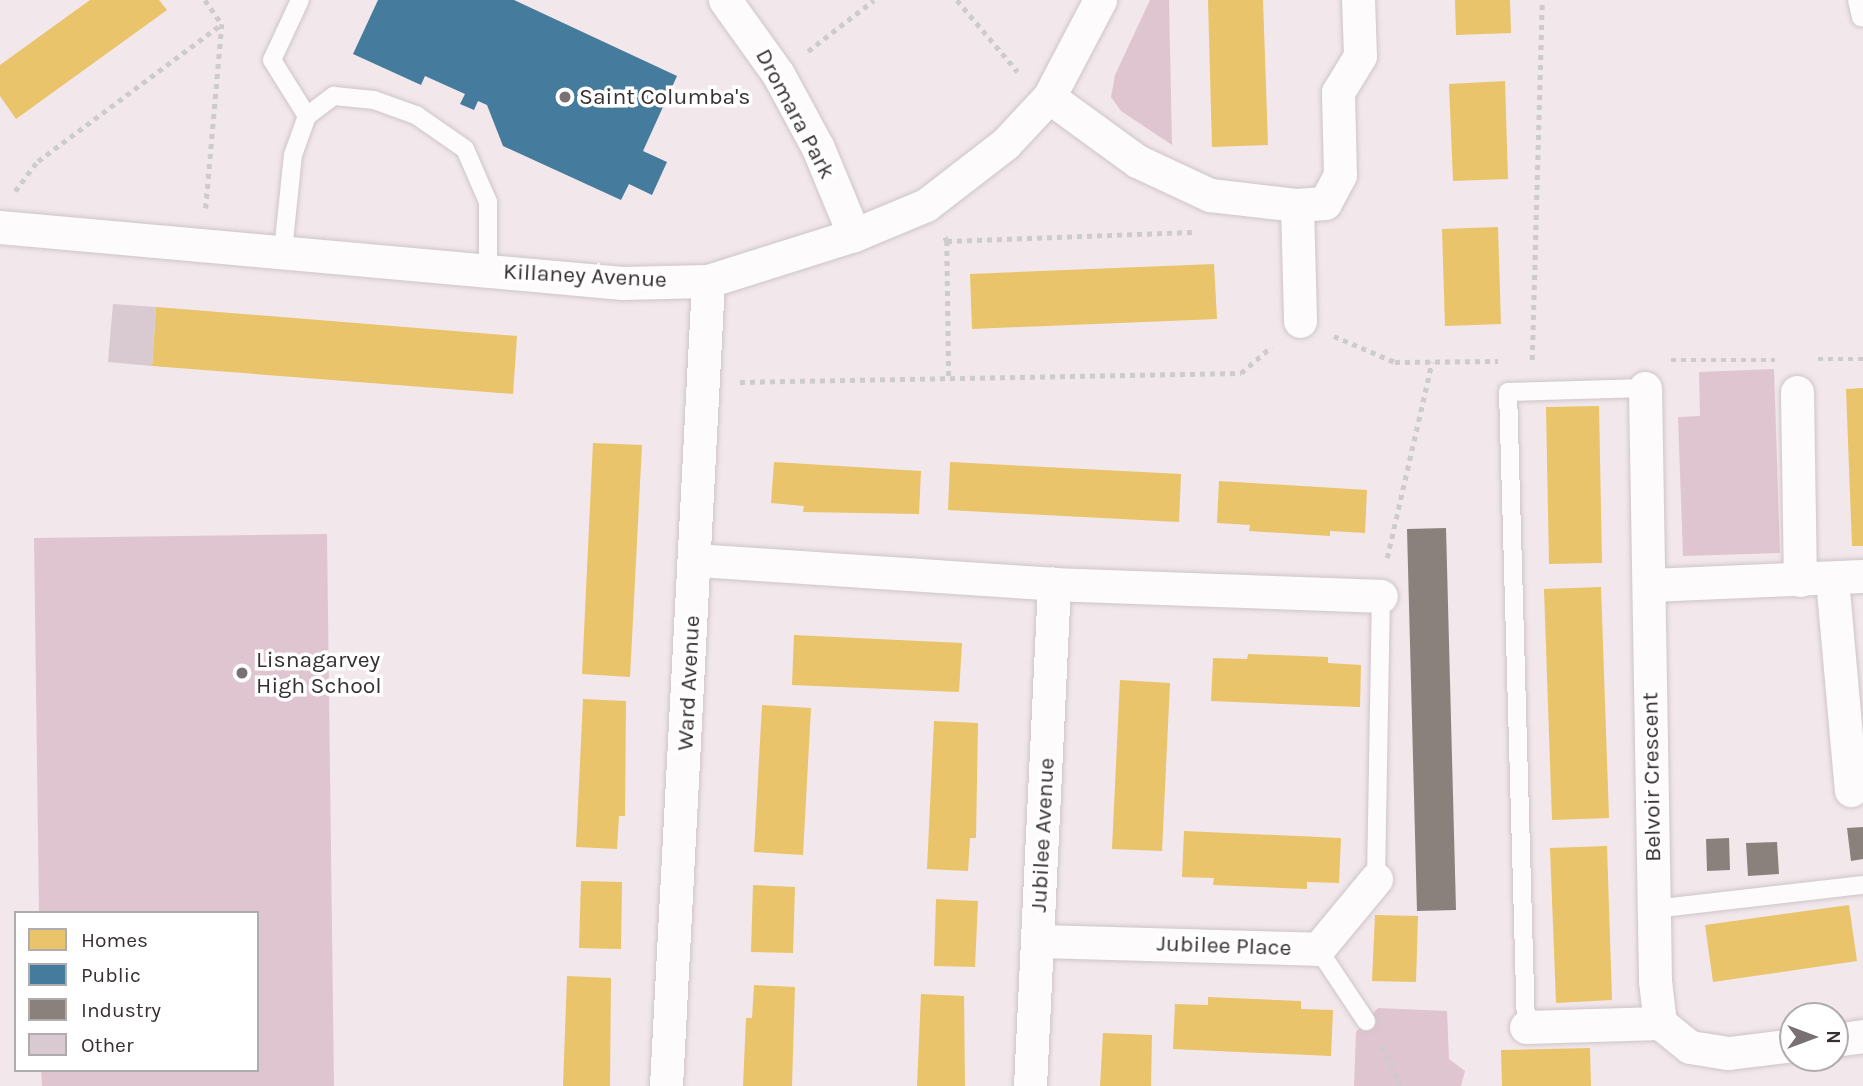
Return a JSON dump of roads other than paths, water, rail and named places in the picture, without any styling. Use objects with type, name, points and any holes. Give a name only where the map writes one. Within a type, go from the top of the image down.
[{"type":"street","name":"Dromara Park","points":[[725,0],[778,74],[818,148],[855,235]]},
{"type":"street","name":"Killaney Avenue","points":[[4,214],[203,244],[622,283],[708,281],[855,235],[926,205],[1005,144],[1049,97],[1100,0]]},
{"type":"street","points":[[1049,97],[1137,161],[1210,195],[1297,205],[1325,203],[1340,175],[1338,92],[1360,55],[1358,0]]},
{"type":"street","points":[[1297,205],[1300,321]]},
{"type":"street","name":"Ward Avenue","points":[[666,1086],[706,383],[708,281]]},
{"type":"street","name":"Belvoir Crescent","points":[[1645,388],[1654,909],[1660,1023]]},
{"type":"street","points":[[1797,392],[1832,578],[1851,790]]},
{"type":"street","points":[[695,560],[1055,584],[1381,596]]},
{"type":"street","points":[[1649,585],[1832,578]]},
{"type":"street","name":"Jubilee Avenue","points":[[1030,1086],[1055,584]]},
{"type":"street","name":"Jubilee Place","points":[[1038,941],[1318,949],[1376,879]]},
{"type":"street","points":[[1526,1027],[1660,1023],[1690,1047],[1729,1053],[1779,1047]]},
{"type":"lane","points":[[300,0],[272,60],[307,116]]},
{"type":"lane","points":[[283,251],[293,155],[307,116],[334,96],[374,100],[416,115],[465,149],[488,202],[488,270]]},
{"type":"lane","points":[[1526,1027],[1508,392],[1645,388]]},
{"type":"lane","points":[[1376,879],[1381,596]]},
{"type":"lane","points":[[1654,909],[1863,885]]},
{"type":"lane","points":[[1318,949],[1366,1021]]},
{"type":"place","name":"Saint Columba's","points":[[565,97]]},
{"type":"place","name":"Lisnagarvey High School","points":[[242,673]]}]
